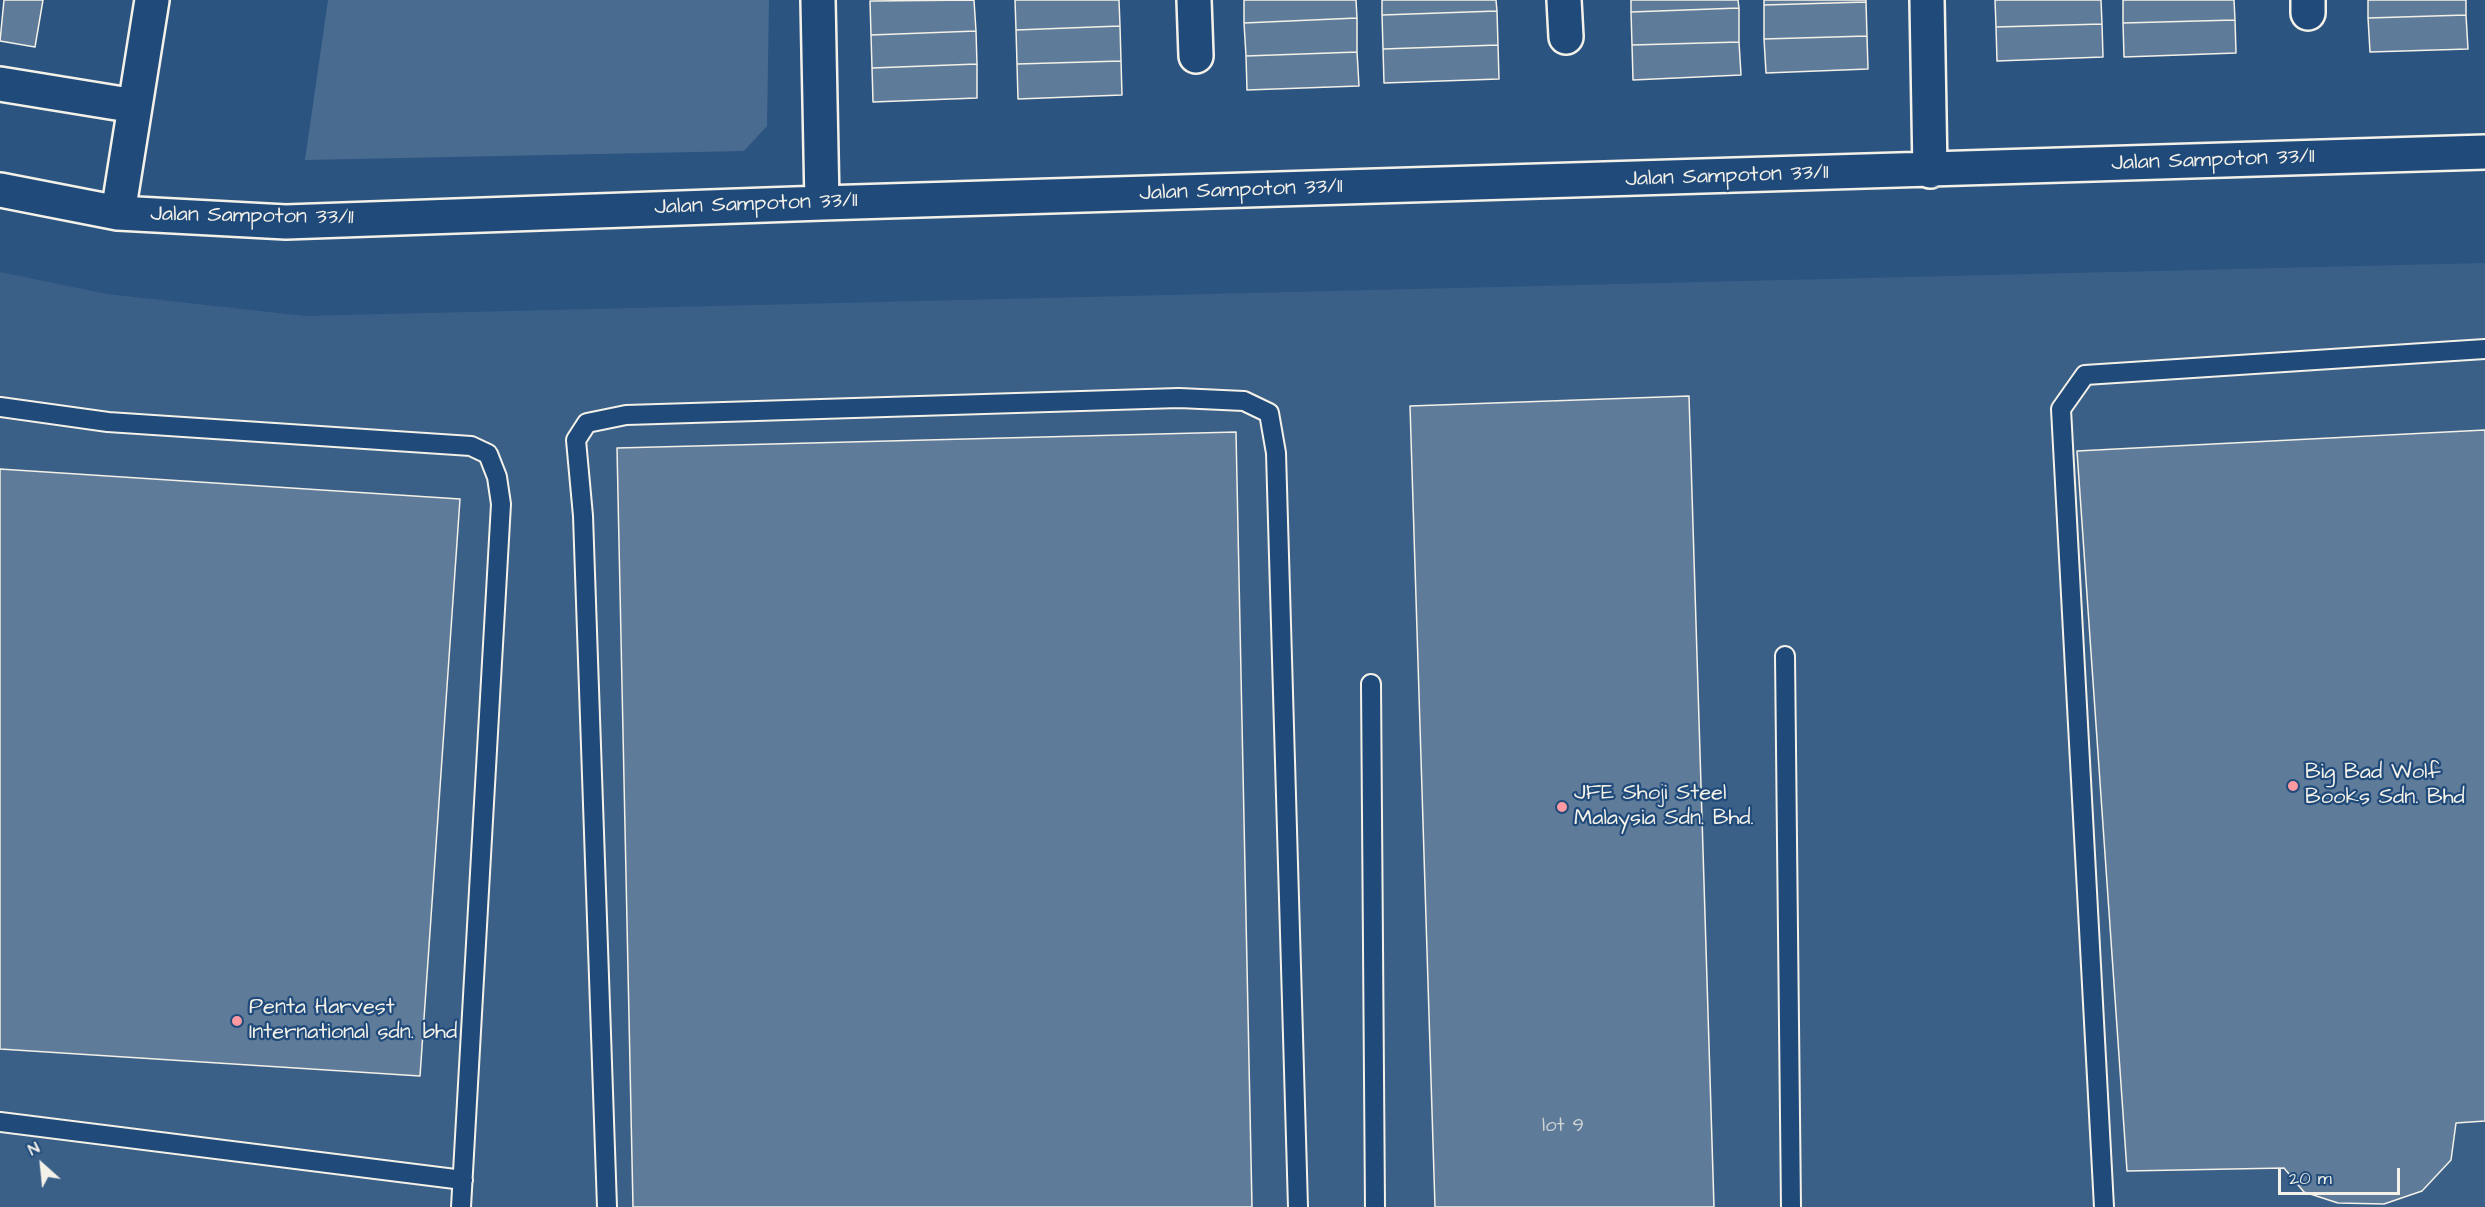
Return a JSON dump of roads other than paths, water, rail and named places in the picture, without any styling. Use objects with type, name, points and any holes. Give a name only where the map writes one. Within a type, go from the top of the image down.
[{"type":"street","points":[[118,213],[153,0]]},
{"type":"street","points":[[818,0],[822,202]]},
{"type":"street","points":[[1194,0],[1196,56]]},
{"type":"street","points":[[1564,0],[1566,36]]},
{"type":"street","points":[[1927,0],[1930,171]]},
{"type":"street","points":[[0,84],[135,106]]},
{"type":"street","name":"Jalan Sampoton 33/11","points":[[0,190],[118,213],[286,222],[822,202],[1930,171],[2485,152]]},
{"type":"lane","points":[[2104,1207],[2061,409],[2085,375],[2485,349]]},
{"type":"lane","points":[[607,1207],[597,860],[583,516],[576,440],[587,423],[626,415],[1179,398],[1244,401],[1269,413],[1276,453],[1298,1207]]},
{"type":"lane","points":[[0,407],[108,422],[471,446],[488,454],[497,477],[501,504],[461,1207]]},
{"type":"lane","points":[[1785,656],[1791,1207]]},
{"type":"lane","points":[[1371,684],[1375,1207]]},
{"type":"lane","points":[[0,1122],[463,1180]]},
{"type":"place","name":"Big Bad Wolf Books Sdn. Bhd","points":[[2293,786]]},
{"type":"place","name":"JFE Shoji Steel Malaysia Sdn. Bhd.","points":[[1562,807]]},
{"type":"place","name":"Penta Harvest International sdn. bhd","points":[[237,1021]]}]
